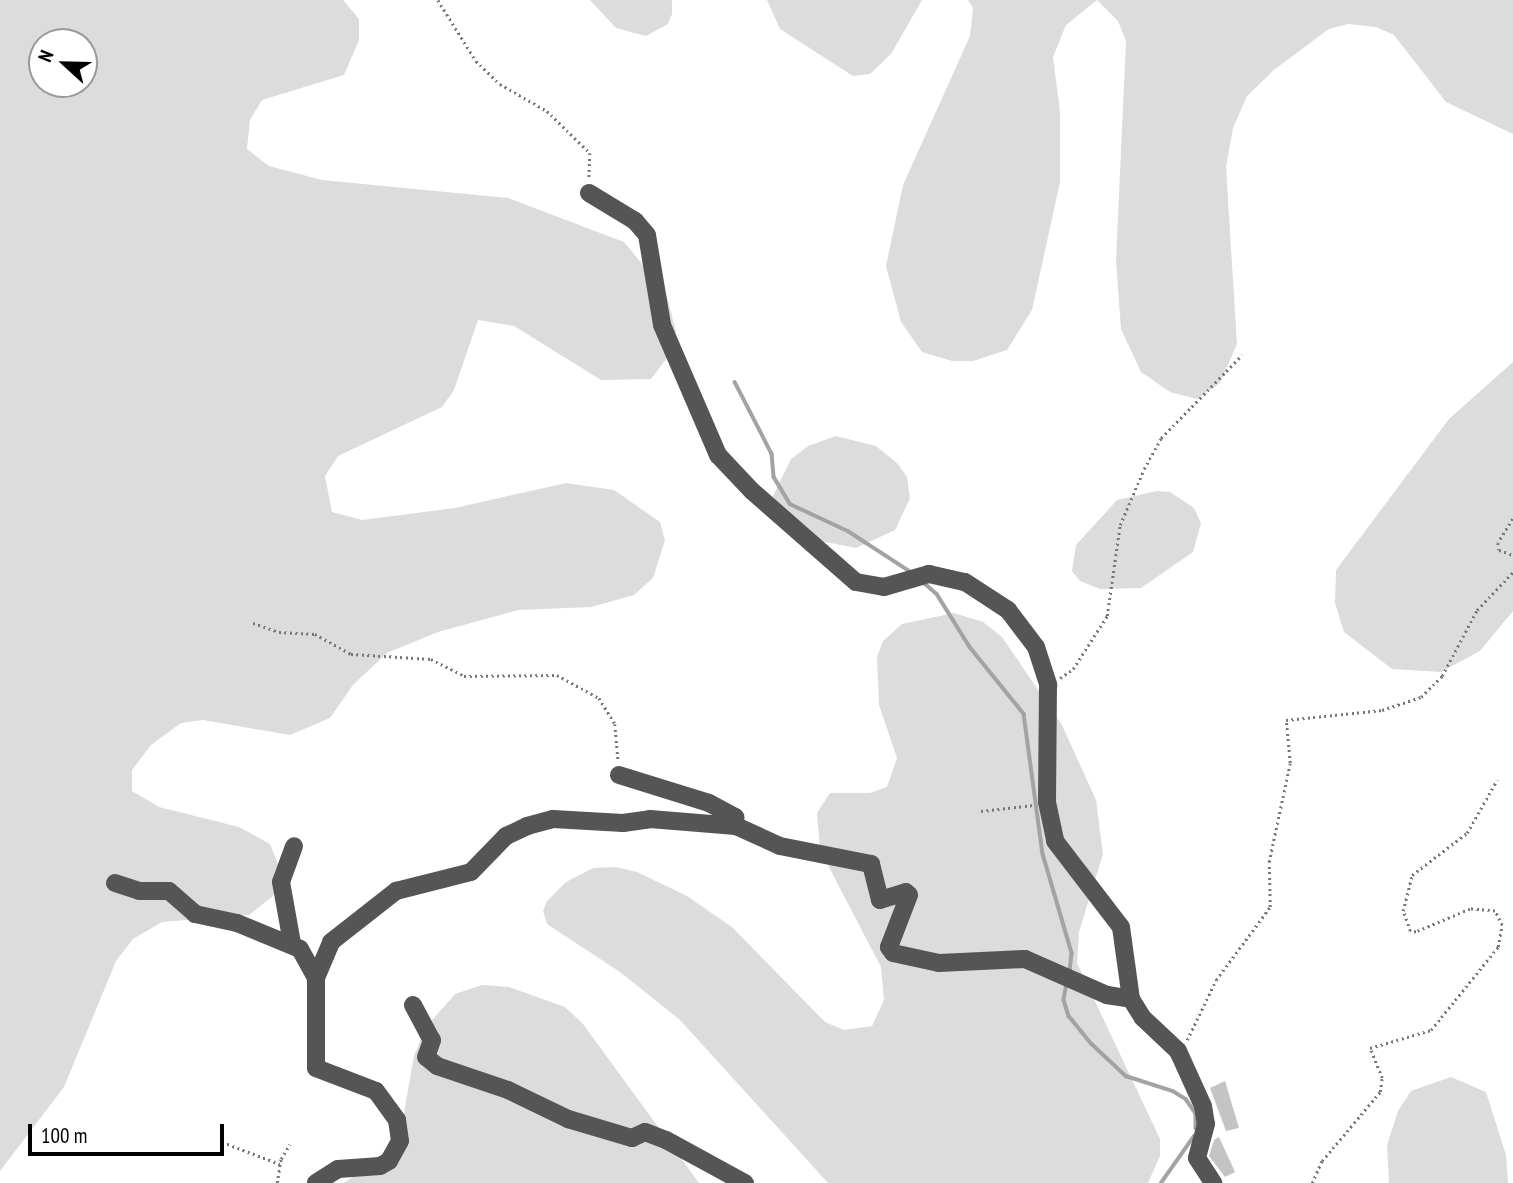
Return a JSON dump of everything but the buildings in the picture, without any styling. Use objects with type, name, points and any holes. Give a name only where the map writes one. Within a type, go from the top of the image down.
[{"type":"street","points":[[589,193],[619,209],[647,235],[662,325],[718,455],[856,582],[884,587],[929,574],[972,585],[1007,610],[1036,647],[1048,685],[1045,742],[1051,827],[1062,853],[1121,927],[1131,999],[1143,1018],[1178,1051],[1206,1114],[1197,1158],[1213,1183]]},
{"type":"street","points":[[619,775],[709,803],[735,817],[736,826]]},
{"type":"street","points":[[316,1183],[338,1170],[380,1166],[389,1161],[400,1141],[397,1120],[376,1091],[316,1068],[316,978],[331,942],[396,891],[471,872],[506,836],[527,826],[553,819],[623,824],[649,819],[736,826],[780,846],[872,864],[880,900],[908,893],[909,902],[889,947],[893,953],[939,963],[1025,959],[1107,995],[1131,999]]},
{"type":"street","points":[[292,943],[281,882],[294,846]]},
{"type":"street","points":[[115,883],[139,891],[169,891],[195,914],[292,943],[300,949],[316,978]]},
{"type":"street","points":[[413,1005],[432,1040],[426,1057],[437,1066],[508,1090],[568,1119],[632,1138],[645,1132],[666,1140],[745,1183]]},
{"type":"path","points":[[438,0],[476,61],[500,84],[547,111],[590,153],[589,193]]},
{"type":"path","points":[[1048,685],[1073,669],[1108,616],[1120,525],[1161,438],[1242,355]]},
{"type":"path","points":[[1513,519],[1498,543],[1499,550],[1513,555]]},
{"type":"path","points":[[1178,1051],[1196,1026],[1216,980],[1270,907],[1269,862],[1290,763],[1286,720],[1382,710],[1421,696],[1442,676],[1477,610],[1513,572]]},
{"type":"path","points":[[253,623],[279,632],[315,634],[351,654],[431,659],[464,676],[530,672],[570,680],[599,698],[610,714],[615,724],[619,775]]},
{"type":"path","points":[[1312,1183],[1322,1161],[1380,1092],[1382,1079],[1370,1048],[1432,1030],[1498,947],[1502,925],[1495,911],[1470,909],[1416,932],[1410,932],[1403,911],[1412,876],[1467,833],[1497,780]]},
{"type":"path","points":[[981,811],[1029,806]]},
{"type":"path","points":[[222,1142],[280,1164]]},
{"type":"path","points":[[277,1183],[280,1164],[290,1144]]},
{"type":"shaded area","points":[[0,0],[343,0],[359,19],[359,40],[344,75],[262,100],[250,120],[247,149],[269,166],[322,180],[508,198],[624,242],[666,293],[676,331],[670,354],[651,379],[601,380],[514,326],[478,320],[454,390],[442,407],[338,456],[325,476],[332,512],[362,520],[455,508],[566,483],[614,490],[660,522],[665,540],[653,578],[634,595],[591,607],[518,610],[438,632],[387,653],[353,685],[330,718],[290,735],[203,720],[181,723],[151,745],[132,770],[132,791],[159,807],[239,827],[270,844],[280,869],[273,896],[249,915],[162,922],[133,939],[116,961],[64,1087],[0,1171]]},
{"type":"shaded area","points":[[590,0],[672,0],[672,14],[668,24],[646,36],[616,28]]},
{"type":"shaded area","points":[[767,0],[922,0],[891,54],[870,74],[853,76],[780,29]]},
{"type":"shaded area","points":[[968,0],[1097,0],[1066,25],[1053,57],[1060,111],[1060,182],[1032,310],[1007,350],[973,361],[952,361],[922,352],[901,322],[886,266],[903,185],[970,36],[973,8]]},
{"type":"shaded area","points":[[1097,0],[1513,0],[1513,134],[1446,102],[1394,35],[1376,27],[1348,24],[1329,29],[1275,69],[1247,96],[1233,128],[1226,167],[1237,344],[1220,383],[1197,399],[1170,392],[1141,372],[1121,329],[1116,260],[1126,41],[1118,21]]},
{"type":"shaded area","points":[[1513,362],[1513,611],[1480,651],[1441,672],[1392,669],[1344,632],[1335,603],[1336,570],[1449,419]]},
{"type":"shaded area","points":[[836,436],[876,446],[898,464],[907,477],[910,498],[895,530],[856,548],[810,539],[778,514],[773,496],[791,459],[808,446]]},
{"type":"shaded area","points":[[1157,491],[1170,492],[1194,508],[1201,523],[1193,552],[1141,588],[1100,589],[1080,581],[1072,571],[1076,545],[1117,500]]},
{"type":"shaded area","points":[[954,613],[983,622],[1002,637],[1062,725],[1096,800],[1103,854],[1079,932],[1077,963],[1160,1139],[1160,1156],[1148,1183],[828,1183],[680,1020],[620,972],[547,924],[543,911],[547,901],[566,882],[593,868],[616,867],[637,872],[687,896],[732,927],[825,1022],[844,1030],[872,1026],[884,1000],[881,967],[820,850],[817,813],[830,793],[870,793],[887,787],[897,758],[879,705],[877,657],[883,641],[902,624]]},
{"type":"shaded area","points":[[482,985],[509,987],[565,1007],[583,1024],[699,1183],[344,1183],[384,1155],[394,1138],[404,1113],[414,1056],[426,1027],[455,994]]},
{"type":"shaded area","points":[[1451,1077],[1486,1092],[1506,1155],[1508,1183],[1389,1183],[1387,1145],[1398,1111],[1411,1091]]},
{"type":"waterway","points":[[735,382],[772,454],[774,477],[790,504],[848,531],[911,572]]},
{"type":"waterway","points":[[922,581],[937,594],[970,647],[1024,714],[1043,854],[1072,953],[1070,973]]},
{"type":"waterway","points":[[1067,984],[1064,1000],[1069,1016],[1092,1044],[1126,1076],[1173,1091],[1186,1099],[1196,1114],[1196,1128]]},
{"type":"waterway","points":[[1161,1183],[1194,1136]]}]
